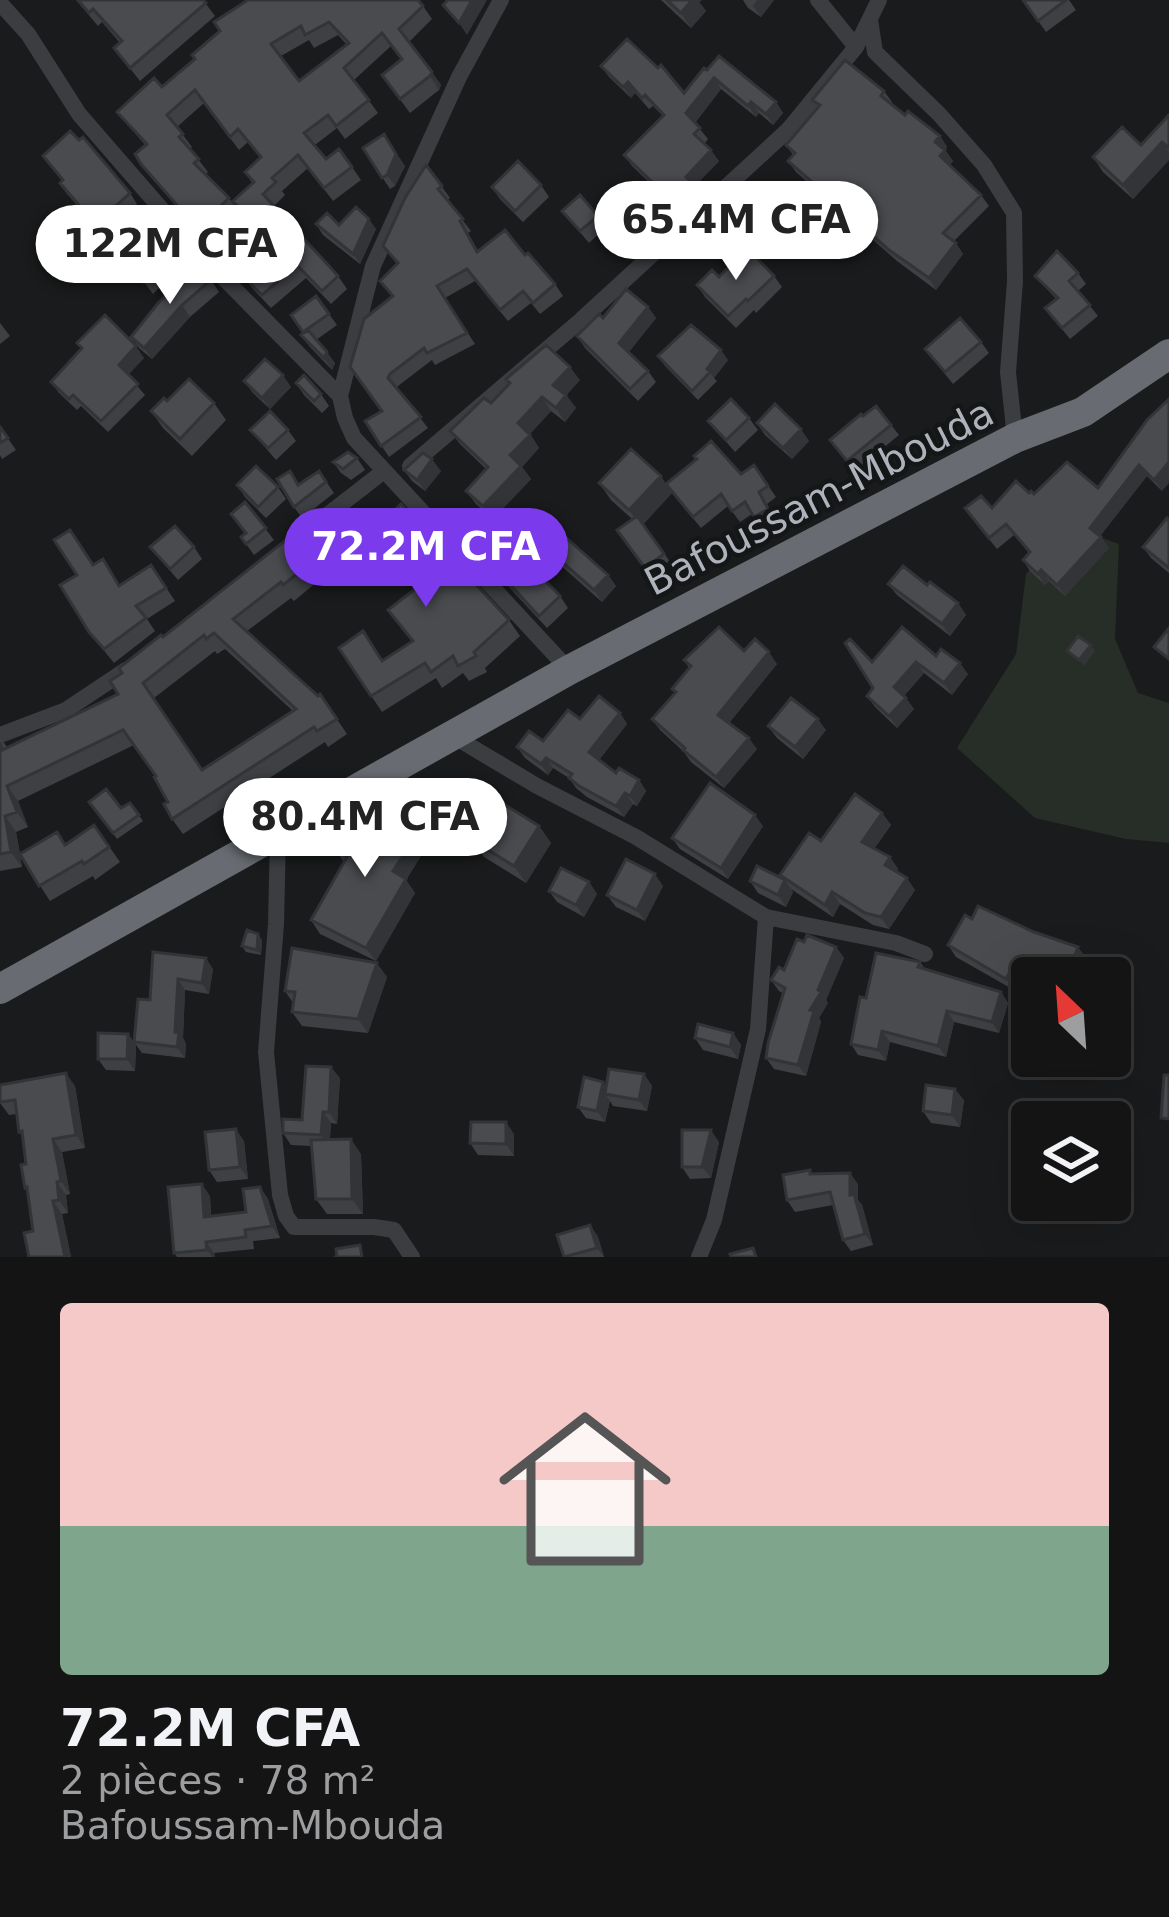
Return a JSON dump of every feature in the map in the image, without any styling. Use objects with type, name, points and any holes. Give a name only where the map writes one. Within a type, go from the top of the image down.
[{"type":"highway","name":"Bafoussam-Mbouda","points":[[0,989],[569,670],[1015,438],[1083,412],[1169,354]]},
{"type":"street","points":[[501,0],[459,77],[373,266],[340,396],[354,438],[569,670]]},
{"type":"street","points":[[818,0],[856,47]]},
{"type":"street","points":[[275,555],[388,476],[580,320],[788,130],[856,47],[879,0]]},
{"type":"street","points":[[0,3],[28,34],[79,114],[203,257],[340,396]]},
{"type":"street","points":[[870,20],[875,52],[984,165],[1014,213],[1008,372],[1015,438]]},
{"type":"street","points":[[0,735],[67,710],[149,652]]},
{"type":"street","points":[[453,736],[636,837],[766,917],[925,954]]},
{"type":"street","points":[[278,834],[266,1052],[276,1166],[286,1216],[294,1227],[394,1230],[412,1257]]},
{"type":"street","points":[[699,1257],[715,1220],[758,1029],[766,917]]},
{"type":"shaded area","points":[[1070,526],[1119,544],[1115,639],[1138,693],[1169,703],[1169,843],[1126,839],[1035,818],[957,748],[1016,654],[1026,574]]},
{"type":"building","points":[[78,0],[206,3],[130,68],[114,48],[122,41],[93,9],[89,13]]},
{"type":"building","points":[[248,0],[418,0],[423,6],[399,29],[432,72],[430,76],[400,99],[382,75],[402,59],[382,33],[344,68],[369,100],[336,126],[328,115],[304,133],[326,159],[339,149],[352,167],[324,188],[298,155],[272,178],[276,182],[263,194],[338,276],[322,291],[297,265],[262,295],[243,276],[251,270],[225,241],[250,219],[233,201],[254,182],[245,172],[261,157],[238,129],[230,137],[195,90],[167,115],[199,159],[194,163],[229,198],[197,228],[141,164],[135,154],[147,144],[117,112],[154,78],[162,87],[195,59],[192,55],[220,31],[214,22]],"holes":[[[329,22],[349,43],[299,81],[271,44],[301,26],[305,35]]]},
{"type":"building","points":[[448,0],[472,0],[459,23],[443,5]]},
{"type":"building","points":[[667,0],[692,0],[681,13]]},
{"type":"building","points":[[1023,0],[1066,0],[1038,21]]},
{"type":"building","points":[[627,39],[658,68],[661,65],[684,93],[719,56],[776,102],[766,114],[751,102],[748,106],[714,78],[686,113],[700,128],[694,134],[711,150],[686,177],[692,183],[672,201],[624,155],[664,115],[645,95],[642,98],[628,82],[623,87],[601,66]]},
{"type":"building","points":[[845,60],[884,91],[881,96],[940,136],[935,142],[945,150],[940,156],[981,195],[943,233],[956,243],[929,278],[889,250],[788,161],[795,153],[786,145],[820,105],[812,100]]},
{"type":"building","points":[[1169,115],[1169,148],[1162,142],[1123,185],[1093,157],[1122,127],[1141,145]]},
{"type":"building","points":[[70,131],[79,140],[83,137],[130,193],[94,218],[60,183],[63,180],[43,156]]},
{"type":"building","points":[[384,134],[396,154],[382,178],[363,148]]},
{"type":"building","points":[[518,161],[541,185],[515,211],[492,187]]},
{"type":"building","points":[[426,165],[442,186],[438,189],[463,219],[477,252],[505,230],[555,284],[533,303],[523,291],[500,310],[467,269],[437,286],[467,333],[427,353],[424,348],[390,374],[388,378],[421,417],[381,446],[365,421],[382,411],[350,367],[364,319],[393,296],[380,281],[398,263],[383,246]]},
{"type":"building","points":[[580,195],[598,216],[580,231],[562,211]]},
{"type":"building","points":[[356,207],[369,219],[353,254],[316,224],[327,213],[339,225]]},
{"type":"building","points":[[154,218],[180,248],[144,282],[117,250]]},
{"type":"building","points":[[1057,251],[1078,273],[1069,281],[1090,305],[1062,328],[1045,308],[1058,298],[1035,276]]},
{"type":"building","points":[[752,253],[774,276],[728,316],[697,285],[712,270],[719,277],[739,257],[744,261]]},
{"type":"building","points":[[198,267],[211,280],[144,348],[131,337],[159,302]]},
{"type":"building","points":[[626,289],[648,307],[619,343],[648,371],[630,389],[577,336],[599,314],[603,318]]},
{"type":"building","points":[[316,296],[329,314],[303,332],[291,315]]},
{"type":"building","points":[[105,315],[136,346],[119,365],[138,384],[101,421],[51,382],[82,348],[77,343]]},
{"type":"building","points":[[960,318],[981,342],[945,372],[925,349]]},
{"type":"building","points":[[691,325],[721,350],[707,369],[710,372],[692,391],[658,356]]},
{"type":"building","points":[[308,330],[327,352],[324,358],[301,335]]},
{"type":"building","points":[[546,345],[570,367],[553,385],[566,395],[556,408],[542,397],[518,423],[530,435],[510,455],[521,466],[483,506],[466,491],[488,467],[450,431],[484,398],[491,403],[510,383],[506,379]]},
{"type":"building","points":[[265,359],[283,375],[262,398],[244,381]]},
{"type":"building","points":[[304,375],[321,394],[314,401],[296,383]]},
{"type":"building","points":[[189,379],[214,403],[180,439],[151,411]]},
{"type":"building","points":[[731,399],[749,418],[726,440],[708,421]]},
{"type":"building","points":[[1169,399],[1169,462],[1154,480],[1139,465],[1090,528],[1101,537],[1057,585],[1023,560],[1030,552],[1006,524],[989,538],[965,508],[981,496],[992,508],[1016,481],[1034,494],[1067,462],[1098,488],[1147,420]]},
{"type":"building","points":[[775,404],[801,429],[783,448],[757,423]]},
{"type":"building","points":[[876,406],[891,425],[847,461],[830,440]]},
{"type":"building","points":[[270,411],[288,430],[268,448],[250,430]]},
{"type":"building","points":[[711,441],[741,474],[754,465],[768,486],[759,492],[768,509],[754,517],[745,502],[732,511],[721,494],[693,517],[666,484]]},
{"type":"building","points":[[631,449],[661,476],[629,510],[599,483]]},
{"type":"building","points":[[348,452],[357,458],[343,469],[333,462]]},
{"type":"building","points":[[423,453],[432,459],[417,480],[404,470]]},
{"type":"building","points":[[256,466],[278,487],[258,507],[237,485]]},
{"type":"building","points":[[290,471],[298,485],[319,471],[326,482],[294,507],[277,479]]},
{"type":"building","points":[[245,502],[266,528],[246,544],[241,537],[246,533],[231,514]]},
{"type":"building","points":[[401,504],[509,620],[474,652],[476,656],[458,666],[453,656],[431,672],[425,663],[371,696],[339,648],[363,631],[382,661],[413,641],[388,610],[424,582],[374,530]]},
{"type":"building","points":[[637,516],[664,554],[645,568],[617,530]]},
{"type":"building","points":[[545,519],[608,575],[594,590],[530,534]]},
{"type":"building","points":[[1169,520],[1169,568],[1143,547]]},
{"type":"building","points":[[310,521],[329,544],[322,549],[325,552],[233,619],[320,694],[337,719],[317,731],[314,727],[172,819],[156,776],[123,730],[7,786],[17,812],[5,816],[11,852],[0,854],[0,743],[2,750],[118,694],[110,681],[122,673],[119,668]],"holes":[[[214,633],[296,709],[202,770],[143,683],[204,635],[206,639]]]},
{"type":"building","points":[[175,526],[194,547],[170,569],[150,547]]},
{"type":"building","points":[[70,530],[93,565],[103,559],[119,586],[151,565],[166,588],[136,606],[146,618],[104,649],[60,585],[77,575],[54,540]]},
{"type":"building","points":[[507,545],[560,596],[539,616],[489,562]]},
{"type":"building","points":[[903,566],[958,603],[942,624],[888,584]]},
{"type":"building","points":[[719,627],[744,651],[755,639],[769,652],[718,715],[749,738],[716,777],[652,719],[691,666],[684,660]]},
{"type":"building","points":[[902,627],[936,656],[941,649],[960,663],[944,683],[916,662],[894,687],[906,698],[889,716],[867,696],[873,688],[845,643],[850,639],[872,662]]},
{"type":"building","points":[[1169,628],[1169,659],[1154,647]]},
{"type":"building","points":[[1078,636],[1091,645],[1079,660],[1067,651]]},
{"type":"building","points":[[599,696],[620,713],[589,752],[616,773],[619,768],[639,780],[630,796],[625,793],[616,806],[579,786],[569,778],[572,774],[546,758],[541,764],[517,747],[529,731],[543,741],[568,710],[580,719]]},
{"type":"building","points":[[791,698],[818,719],[795,747],[768,726]]},
{"type":"building","points":[[710,783],[755,815],[721,868],[672,838]]},
{"type":"building","points":[[106,789],[121,808],[130,803],[139,815],[113,833],[89,802]]},
{"type":"building","points":[[855,794],[882,813],[862,842],[890,857],[885,865],[907,878],[881,917],[865,913],[832,892],[825,905],[780,875],[809,833],[821,841]]},
{"type":"building","points":[[497,800],[539,826],[514,866],[472,840]]},
{"type":"building","points":[[392,812],[412,825],[405,836],[413,841],[393,871],[406,879],[366,948],[311,920],[347,857],[333,847],[352,820],[376,837]]},
{"type":"building","points":[[94,825],[109,847],[39,886],[20,854],[57,832],[65,845]]},
{"type":"building","points":[[626,859],[655,874],[637,910],[607,895]]},
{"type":"building","points":[[757,866],[785,880],[778,895],[750,881]]},
{"type":"building","points":[[561,868],[589,882],[576,905],[549,891]]},
{"type":"building","points":[[978,906],[1078,947],[1074,957],[1011,957],[1011,974],[1006,979],[948,945],[965,915],[972,919]]},
{"type":"building","points":[[247,930],[258,934],[257,950],[242,946]]},
{"type":"building","points":[[807,935],[836,947],[810,1010],[814,1011],[798,1065],[766,1058],[785,988],[771,980],[779,967],[784,970],[797,939],[804,942]]},
{"type":"building","points":[[292,948],[377,963],[358,1019],[292,1012],[295,992],[285,991]]},
{"type":"building","points":[[153,952],[206,958],[202,983],[178,979],[177,1047],[134,1042],[138,999],[150,1000]]},
{"type":"building","points":[[876,953],[920,962],[918,967],[1001,992],[992,1022],[947,1011],[938,1046],[882,1031],[878,1050],[851,1044],[860,997],[866,998]]},
{"type":"building","points":[[698,1024],[733,1033],[730,1047],[695,1038]]},
{"type":"building","points":[[98,1033],[128,1034],[127,1059],[98,1059]]},
{"type":"building","points":[[306,1066],[331,1067],[329,1112],[323,1112],[321,1135],[283,1133],[283,1119],[302,1120]]},
{"type":"building","points":[[609,1069],[644,1074],[639,1100],[605,1094]]},
{"type":"building","points":[[66,1073],[76,1135],[53,1139],[61,1181],[57,1182],[59,1200],[53,1201],[65,1257],[29,1257],[24,1233],[33,1231],[21,1165],[26,1164],[22,1131],[15,1100],[0,1102],[0,1085]]},
{"type":"building","points":[[1164,1075],[1169,1075],[1169,1119],[1161,1118]]},
{"type":"building","points":[[584,1077],[603,1082],[597,1111],[578,1107]]},
{"type":"building","points":[[926,1085],[955,1089],[952,1115],[923,1111]]},
{"type":"building","points":[[471,1122],[506,1122],[506,1144],[470,1143]]},
{"type":"building","points":[[236,1129],[240,1167],[209,1170],[205,1132]]},
{"type":"building","points":[[682,1130],[711,1130],[702,1167],[682,1167]]},
{"type":"building","points":[[351,1139],[352,1199],[316,1199],[311,1140]]},
{"type":"building","points":[[810,1170],[810,1174],[850,1173],[850,1195],[854,1194],[865,1234],[843,1240],[830,1192],[787,1200],[783,1175]]},
{"type":"building","points":[[202,1184],[204,1217],[246,1212],[243,1189],[260,1187],[272,1226],[245,1230],[246,1237],[206,1242],[207,1250],[174,1253],[168,1187]]},
{"type":"building","points":[[590,1225],[597,1248],[564,1257],[557,1235]]},
{"type":"building","points":[[360,1245],[362,1257],[337,1257],[336,1249]]},
{"type":"building","points":[[753,1248],[756,1257],[730,1254]]}]
